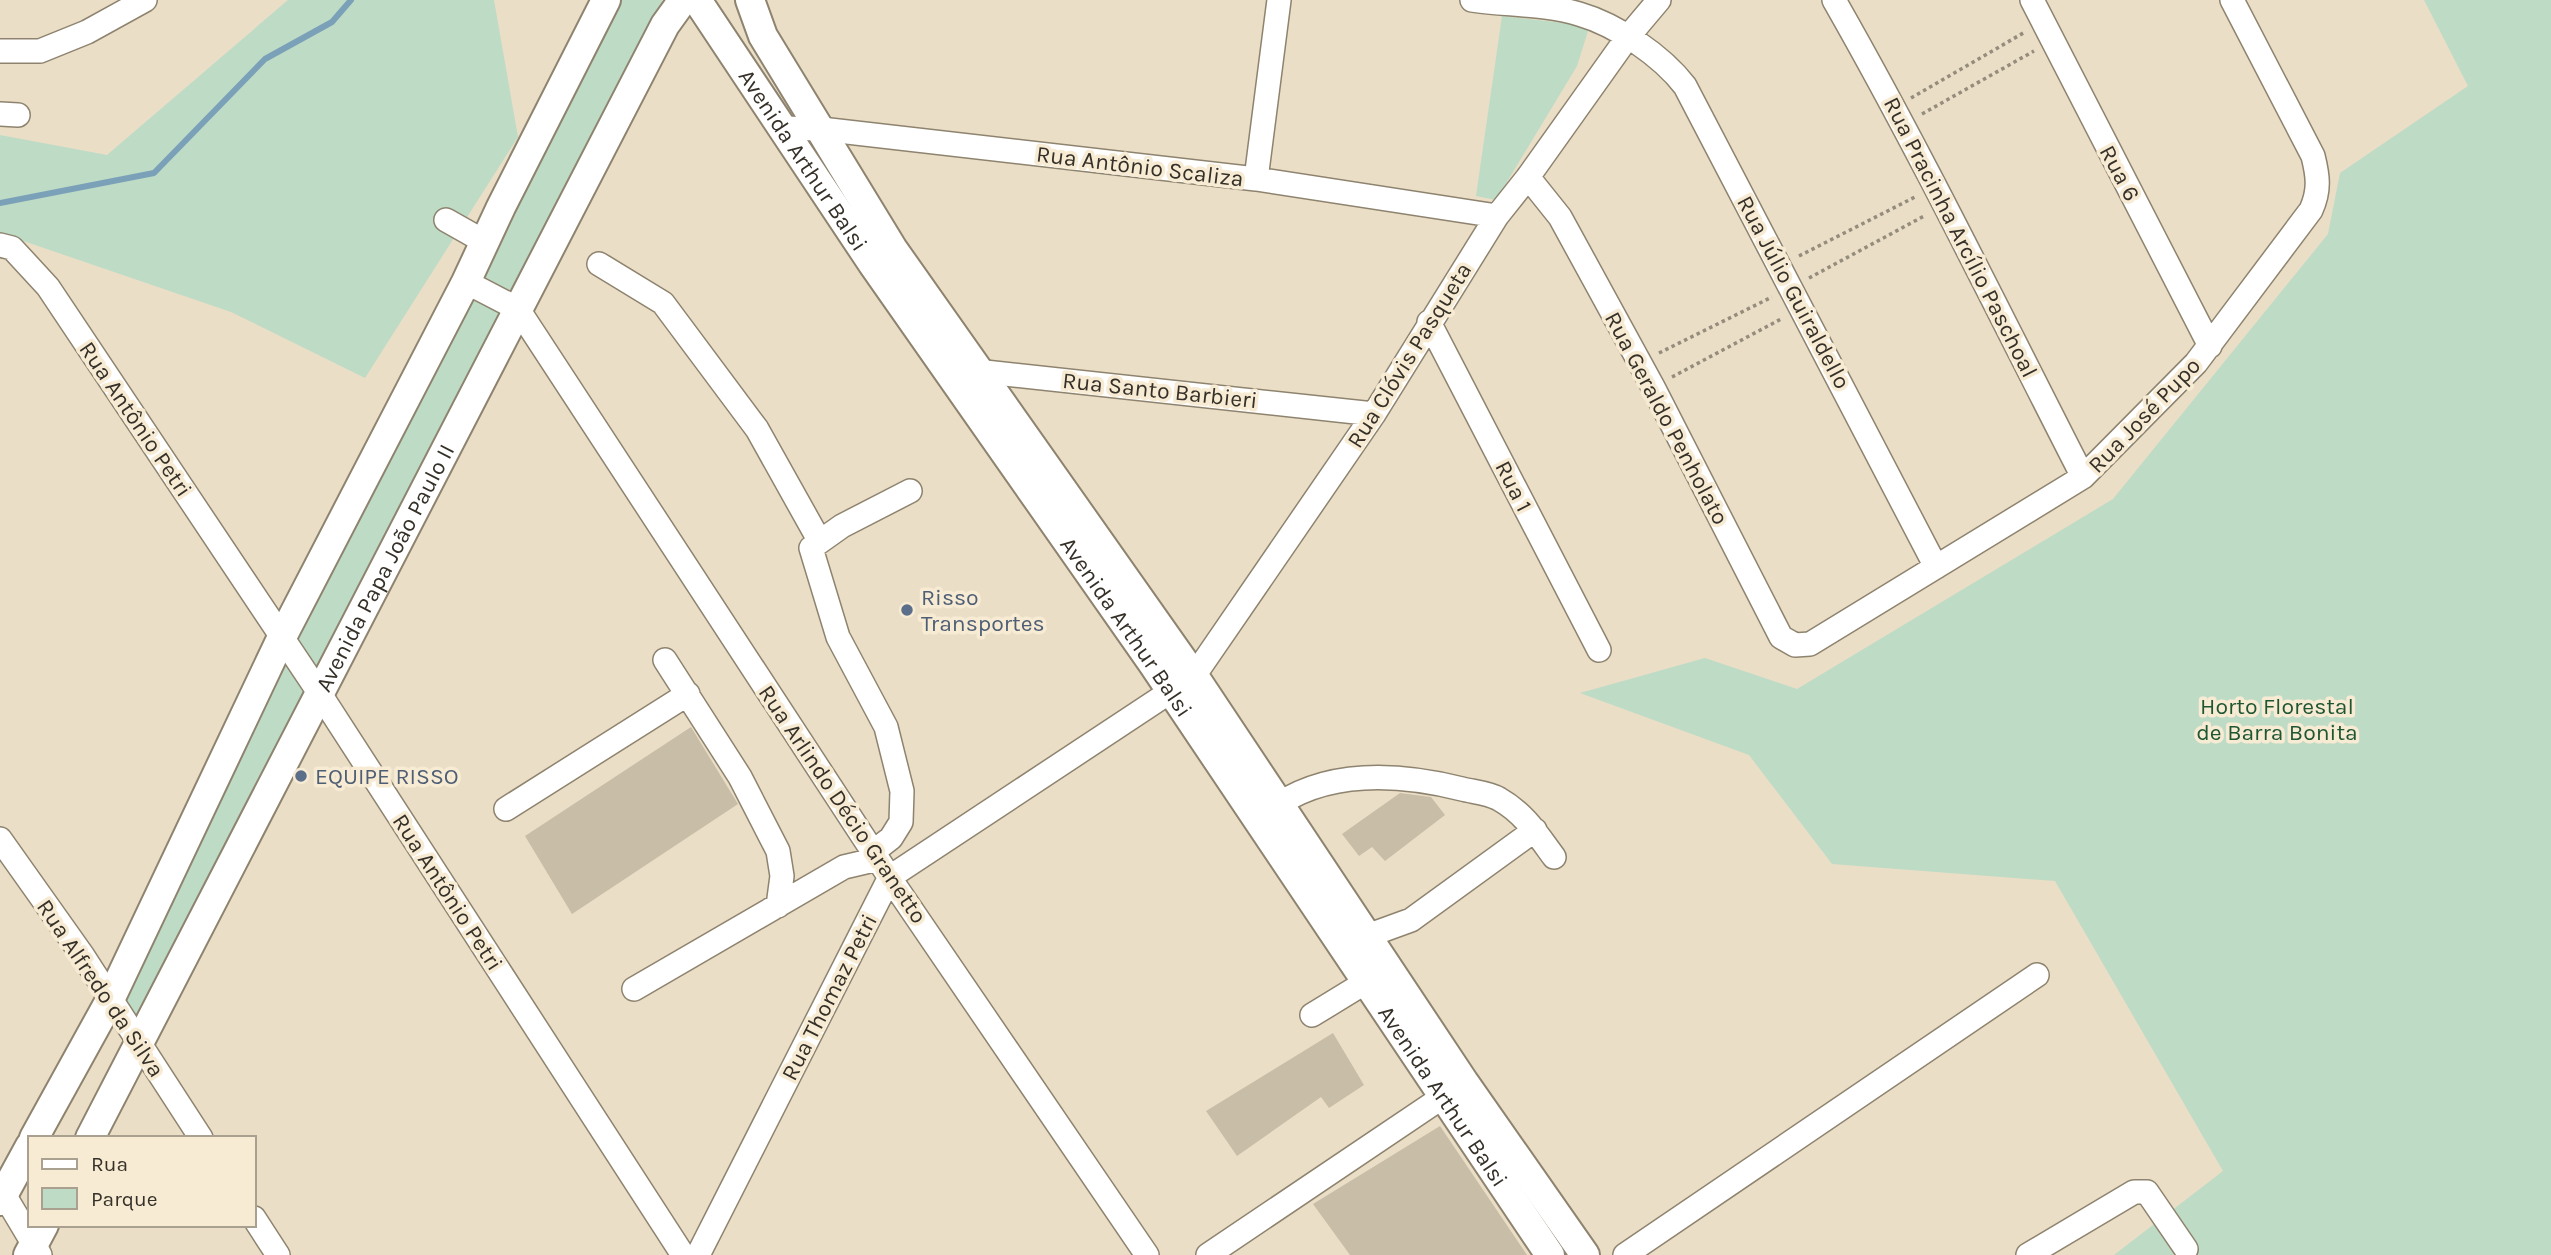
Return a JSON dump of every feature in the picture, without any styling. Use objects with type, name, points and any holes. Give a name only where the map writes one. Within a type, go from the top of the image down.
[{"type":"main road","points":[[35,1136],[110,998],[281,639],[466,282],[606,0]]},
{"type":"main road","name":"Avenida Papa João Paulo II","points":[[91,1136],[665,25],[683,0]]},
{"type":"main road","name":"Avenida Arthur Balsi","points":[[697,0],[945,370],[1170,692],[1367,936],[1550,1255]]},
{"type":"main road","name":"Avenida Arthur Balsi","points":[[750,0],[764,36],[893,249],[1194,676],[1366,982],[1585,1255]]},
{"type":"main road","points":[[1,1194],[28,1149]]},
{"type":"street","points":[[0,51],[40,51],[87,32],[145,0]]},
{"type":"street","points":[[1256,179],[1279,0]]},
{"type":"street","name":"Rua Júlio Guiraldello","points":[[1472,0],[1580,14],[1627,38],[1668,64],[1685,86],[1798,297],[1936,567]]},
{"type":"street","name":"Rua Pracinha Arcílio Paschoal","points":[[1834,0],[1900,115],[1939,197],[2083,477]]},
{"type":"street","name":"Rua 6","points":[[2032,0],[2210,346]]},
{"type":"street","name":"Rua José Pupo","points":[[1810,644],[2083,477],[2128,435],[2210,346],[2311,210],[2318,196],[2319,178],[2313,156],[2232,0]]},
{"type":"street","name":"Rua Clóvis Pasqueta","points":[[1194,676],[1374,414],[1497,216],[1655,3]]},
{"type":"street","name":"Rua Antônio Scaliza","points":[[782,128],[821,129],[1256,179],[1497,216]]},
{"type":"street","name":"Rua Geraldo Penholato","points":[[1528,177],[1560,217],[1653,387],[1780,637],[1795,645],[1810,644]]},
{"type":"street","points":[[446,220],[485,242]]},
{"type":"street","name":"Rua Antônio Petri","points":[[0,245],[12,248],[48,287],[320,694],[683,1255]]},
{"type":"street","points":[[599,264],[663,303],[757,429],[820,540]]},
{"type":"street","points":[[466,282],[519,310]]},
{"type":"street","name":"Rua Arlindo Décio Granetto","points":[[519,310],[877,857],[1147,1255]]},
{"type":"street","name":"Rua 1","points":[[1429,322],[1600,650]]},
{"type":"street","name":"Rua Santo Barbieri","points":[[945,370],[977,369],[1374,414]]},
{"type":"street","points":[[634,989],[844,867],[877,857],[901,822],[902,791],[886,727],[838,637],[811,548],[820,540],[910,491]]},
{"type":"street","points":[[665,660],[740,777],[778,851],[782,876],[778,906]]},
{"type":"street","name":"Rua Thomaz Petri","points":[[698,1255],[877,857],[1194,676]]},
{"type":"street","points":[[506,809],[688,694]]},
{"type":"street","points":[[1268,811],[1299,792],[1351,778],[1415,778],[1497,797],[1527,819],[1554,857]]},
{"type":"street","points":[[1367,936],[1411,920],[1535,830]]},
{"type":"street","name":"Rua Alfredo da Silva","points":[[0,839],[110,998],[200,1136]]},
{"type":"street","points":[[1625,1255],[2037,975]]},
{"type":"street","points":[[1312,1015],[1366,982]]},
{"type":"street","points":[[1208,1255],[1454,1090]]},
{"type":"street","points":[[2028,1255],[2134,1192],[2147,1192],[2186,1248]]},
{"type":"street","points":[[1,1194],[36,1245]]},
{"type":"street","points":[[256,1221],[278,1255]]},
{"type":"path","points":[[1900,115],[2047,32]]},
{"type":"path","points":[[1900,115],[2047,32]]},
{"type":"path","points":[[1781,266],[1939,197]]},
{"type":"path","points":[[1653,387],[1798,297],[1939,197]]},
{"type":"path","points":[[1639,363],[1798,297]]},
{"type":"green space","points":[[288,0],[494,0],[518,137],[365,378],[231,312],[0,233],[0,135],[107,155]]},
{"type":"green space","points":[[609,0],[661,0],[671,5],[517,306],[469,281]]},
{"type":"green space","name":"Horto Florestal de Barra Bonita","points":[[2424,0],[2551,0],[2551,1255],[2114,1255],[2223,1171],[2055,881],[1832,864],[1749,755],[1580,693],[1705,658],[1797,689],[2113,499],[2328,234],[2340,173],[2468,86]]},
{"type":"green space","points":[[1502,16],[1582,25],[1588,31],[1577,66],[1496,200],[1476,196]]},
{"type":"green space","points":[[467,285],[515,310],[320,689],[284,639]]},
{"type":"green space","points":[[282,643],[317,694],[138,1043],[110,1003]]},
{"type":"building","points":[[691,727],[738,804],[572,914],[525,836]]},
{"type":"building","points":[[1400,793],[1431,797],[1445,815],[1385,861],[1372,847],[1359,856],[1342,834]]},
{"type":"building","points":[[1333,1033],[1364,1085],[1329,1108],[1321,1097],[1237,1156],[1206,1111]]},
{"type":"building","points":[[1440,1126],[1527,1255],[1350,1255],[1313,1204]]},
{"type":"waterway","points":[[0,203],[154,173],[265,59],[332,22],[351,0]]},
{"type":"place","name":"Risso Transportes","points":[[907,610]]},
{"type":"place","name":"EQUIPE RISSO","points":[[301,776]]}]
